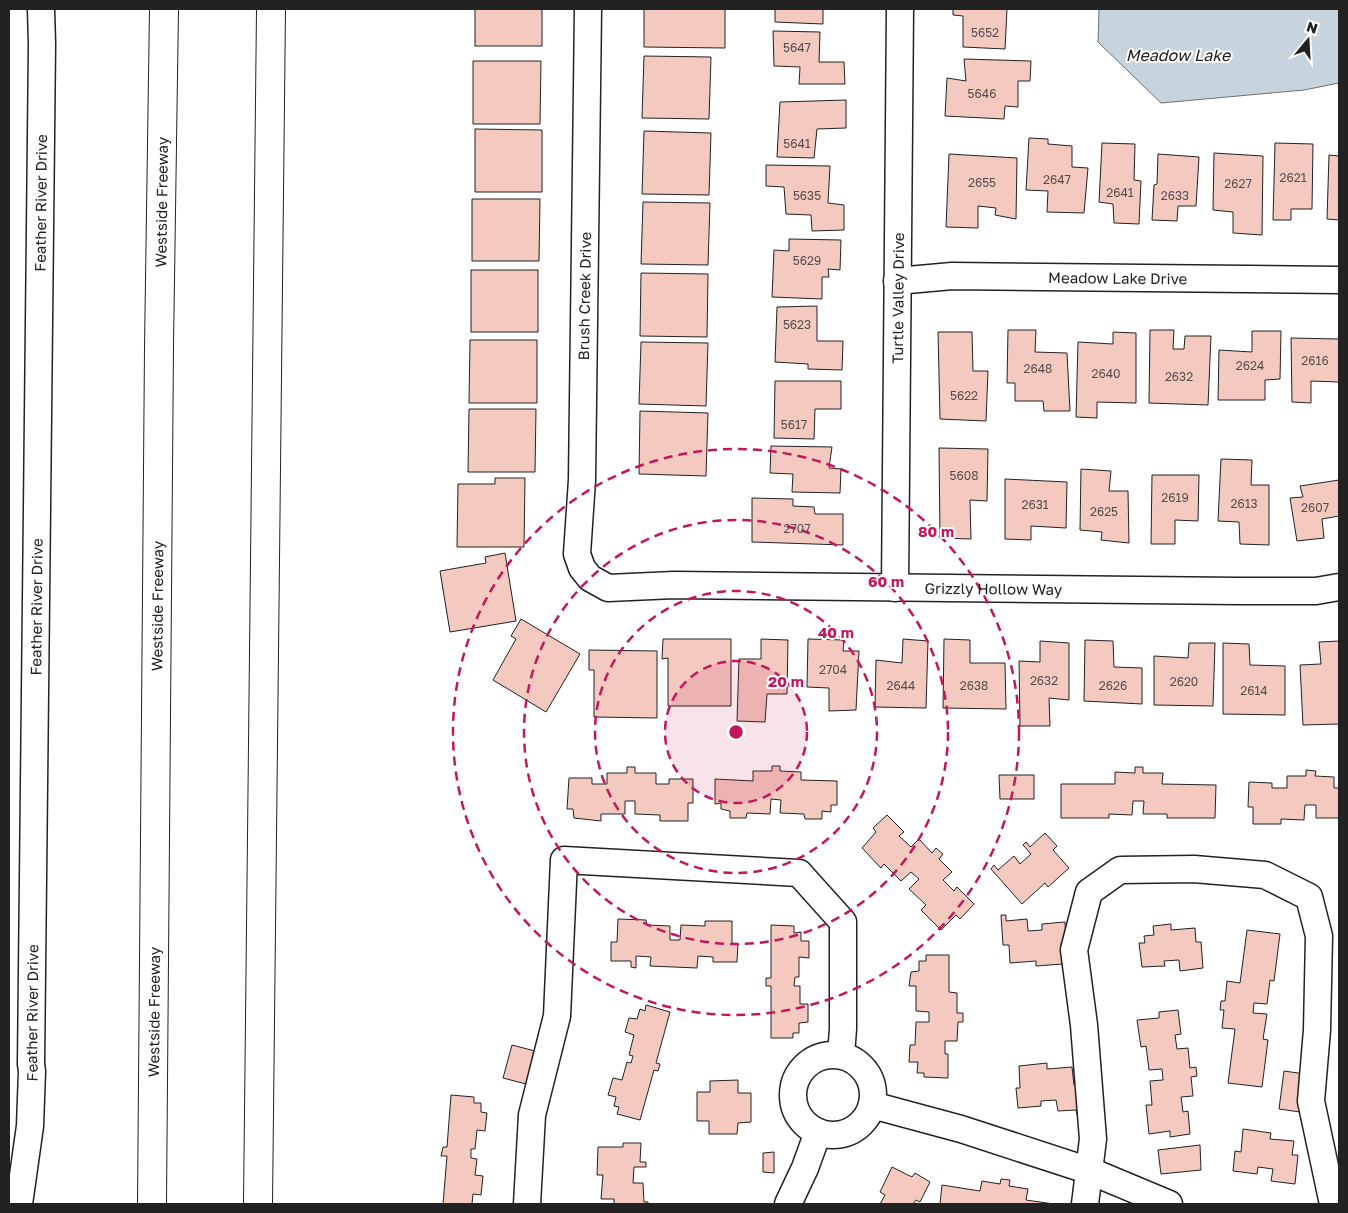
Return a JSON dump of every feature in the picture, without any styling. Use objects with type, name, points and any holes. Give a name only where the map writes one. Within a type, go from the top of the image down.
[{"type":"highway","name":"Westside Freeway","points":[[152,1204],[159,357],[164,9]]},
{"type":"highway","points":[[258,1204],[271,9]]},
{"type":"street","name":"Feather River Drive","points":[[19,1204],[30,1126],[32,1071],[41,9]]},
{"type":"street","name":"Brush Creek Drive","points":[[588,9],[582,480],[577,554],[582,568],[590,578]]},
{"type":"street","name":"Turtle Valley Drive","points":[[894,588],[900,9]]},
{"type":"street","name":"Meadow Lake Drive","points":[[897,281],[952,276],[1339,280]]},
{"type":"street","name":"Grizzly Hollow Way","points":[[590,578],[608,588],[674,585],[1238,591],[1316,590],[1339,587]]},
{"type":"street","points":[[527,1204],[532,1115],[557,1016],[564,860],[799,873],[843,922],[843,1028],[841,1055]]},
{"type":"street","points":[[1085,1204],[1093,1139],[1084,1025],[1074,950],[1089,892],[1120,870],[1194,869],[1265,875],[1309,897],[1319,936],[1317,1030],[1311,1101],[1333,1204]]},
{"type":"street","points":[[828,1054],[841,1055],[853,1060],[867,1074],[873,1092],[872,1106],[866,1118],[857,1127],[845,1133],[832,1135],[818,1132],[806,1126],[798,1115],[793,1103],[796,1077],[804,1066],[815,1058],[828,1054]]},
{"type":"street","points":[[872,1106],[961,1129],[1090,1171],[1169,1204]]},
{"type":"street","points":[[788,1204],[805,1168],[818,1132]]},
{"type":"water","name":"Meadow Lake","points":[[1099,9],[1339,9],[1339,83],[1304,90],[1161,103],[1098,42]]},
{"type":"building","points":[[475,9],[542,9],[542,46],[475,46]]},
{"type":"building","points":[[644,9],[725,9],[725,48],[644,47]]},
{"type":"building","points":[[775,9],[823,9],[823,24],[775,22]]},
{"type":"building","points":[[953,9],[1007,9],[1005,49],[963,47],[963,16],[953,15]]},
{"type":"building","points":[[773,31],[820,32],[819,62],[844,62],[845,84],[799,84],[800,67],[774,66]]},
{"type":"building","points":[[644,56],[711,57],[709,119],[642,118]]},
{"type":"building","points":[[964,59],[1031,61],[1030,81],[1018,81],[1018,107],[1005,106],[1004,119],[945,116],[947,78],[966,81]]},
{"type":"building","points":[[473,61],[541,61],[540,124],[473,124]]},
{"type":"building","points":[[846,100],[846,128],[817,129],[814,158],[777,157],[780,102]]},
{"type":"building","points":[[475,129],[542,130],[542,192],[475,192]]},
{"type":"building","points":[[644,131],[711,133],[709,195],[642,194]]},
{"type":"building","points":[[1029,138],[1048,139],[1048,144],[1072,146],[1072,167],[1088,168],[1084,213],[1047,212],[1048,191],[1026,190]]},
{"type":"building","points":[[1102,143],[1135,144],[1134,180],[1141,181],[1139,224],[1114,223],[1113,204],[1099,202]]},
{"type":"building","points":[[1275,143],[1313,144],[1312,209],[1291,209],[1291,220],[1273,220]]},
{"type":"building","points":[[1214,153],[1263,156],[1262,235],[1233,233],[1233,212],[1213,210]]},
{"type":"building","points":[[949,154],[1017,158],[1016,219],[995,215],[996,208],[978,206],[978,228],[946,227]]},
{"type":"building","points":[[1158,154],[1199,157],[1196,206],[1178,206],[1177,221],[1152,220],[1154,185],[1157,184]]},
{"type":"building","points":[[1329,155],[1339,156],[1339,220],[1327,219]]},
{"type":"building","points":[[766,165],[830,166],[828,203],[844,205],[844,230],[812,231],[811,215],[786,214],[784,187],[766,186]]},
{"type":"building","points":[[472,199],[540,199],[539,261],[472,261]]},
{"type":"building","points":[[643,202],[710,203],[708,265],[641,264]]},
{"type":"building","points":[[789,239],[841,240],[840,270],[828,269],[829,277],[822,277],[822,299],[772,297],[774,250],[789,251]]},
{"type":"building","points":[[471,270],[538,270],[538,332],[471,332]]},
{"type":"building","points":[[641,273],[708,274],[707,337],[640,336]]},
{"type":"building","points":[[817,306],[817,341],[843,341],[842,370],[808,369],[808,364],[775,362],[777,307]]},
{"type":"building","points":[[1008,330],[1036,330],[1035,352],[1067,353],[1070,411],[1044,411],[1043,401],[1015,401],[1015,383],[1007,383]]},
{"type":"building","points":[[1150,330],[1174,330],[1173,349],[1184,349],[1185,336],[1211,336],[1208,405],[1149,403]]},
{"type":"building","points":[[1252,331],[1281,331],[1280,379],[1265,380],[1265,400],[1218,400],[1219,350],[1252,352]]},
{"type":"building","points":[[938,332],[972,332],[973,371],[988,371],[986,421],[940,419]]},
{"type":"building","points":[[1113,332],[1136,333],[1136,403],[1097,402],[1097,418],[1076,417],[1078,342],[1113,344]]},
{"type":"building","points":[[1291,338],[1339,339],[1339,382],[1311,381],[1311,403],[1292,402]]},
{"type":"building","points":[[470,340],[537,340],[537,403],[469,403]]},
{"type":"building","points":[[641,342],[708,343],[706,406],[639,404]]},
{"type":"building","points":[[775,381],[841,381],[841,409],[815,409],[814,439],[774,438]]},
{"type":"building","points":[[469,409],[536,409],[535,472],[468,472]]},
{"type":"building","points":[[640,411],[708,413],[706,476],[639,474]]},
{"type":"building","points":[[771,446],[832,447],[829,468],[841,469],[840,493],[792,492],[793,474],[770,473]]},
{"type":"building","points":[[939,448],[988,449],[987,501],[970,500],[971,539],[940,538]]},
{"type":"building","points":[[1221,459],[1252,460],[1251,485],[1269,485],[1269,545],[1240,544],[1239,522],[1218,521]]},
{"type":"building","points":[[1081,469],[1111,471],[1109,491],[1128,491],[1129,543],[1101,540],[1102,532],[1080,530]]},
{"type":"building","points":[[1152,475],[1199,475],[1198,521],[1175,520],[1175,544],[1151,544]]},
{"type":"building","points":[[495,478],[525,478],[524,547],[457,547],[458,484],[495,484]]},
{"type":"building","points":[[1005,479],[1067,482],[1066,528],[1031,526],[1031,540],[1005,539]]},
{"type":"building","points":[[1339,480],[1339,516],[1322,519],[1324,538],[1297,541],[1290,498],[1303,497],[1300,486]]},
{"type":"building","points":[[752,498],[793,499],[793,506],[814,507],[815,514],[843,514],[843,545],[752,542]]},
{"type":"building","points":[[505,553],[516,621],[450,632],[440,571],[486,563],[485,557]]},
{"type":"building","points":[[521,619],[580,654],[546,712],[493,680],[516,639],[511,636]]},
{"type":"building","points":[[663,639],[731,639],[731,706],[668,706],[668,658],[662,659]]},
{"type":"building","points":[[761,639],[788,640],[787,694],[767,694],[765,722],[737,721],[739,659],[761,659]]},
{"type":"building","points":[[808,639],[844,640],[843,651],[859,651],[856,710],[829,711],[829,688],[807,687]]},
{"type":"building","points":[[903,639],[928,641],[926,708],[875,707],[876,660],[902,663]]},
{"type":"building","points":[[944,639],[970,640],[970,663],[1005,663],[1006,709],[943,708]]},
{"type":"building","points":[[1085,640],[1113,641],[1114,667],[1142,668],[1142,704],[1084,701]]},
{"type":"building","points":[[1040,641],[1069,643],[1069,700],[1049,698],[1050,726],[1020,726],[1019,661],[1040,662]]},
{"type":"building","points":[[1339,641],[1339,724],[1303,725],[1300,665],[1321,664],[1319,642]]},
{"type":"building","points":[[1189,643],[1215,643],[1213,706],[1154,705],[1154,656],[1188,658]]},
{"type":"building","points":[[1223,643],[1249,644],[1250,665],[1285,666],[1285,715],[1223,714]]},
{"type":"building","points":[[589,650],[657,651],[657,718],[594,717],[594,670],[589,670]]},
{"type":"building","points":[[772,766],[780,766],[780,771],[801,772],[801,780],[837,781],[837,805],[831,805],[831,812],[822,811],[822,819],[805,819],[804,814],[780,813],[781,800],[771,799],[770,814],[747,813],[746,818],[730,818],[730,811],[721,809],[721,803],[715,804],[715,779],[753,781],[753,771],[772,771]]},
{"type":"building","points":[[627,767],[635,767],[635,773],[656,773],[656,784],[669,784],[669,779],[693,779],[693,803],[688,803],[688,821],[660,821],[660,815],[635,814],[635,801],[625,801],[625,814],[601,814],[601,821],[574,818],[573,809],[567,809],[569,778],[592,778],[592,784],[607,784],[607,773],[627,773]]},
{"type":"building","points":[[1135,767],[1143,767],[1143,773],[1163,773],[1162,784],[1216,785],[1215,818],[1167,818],[1167,814],[1143,814],[1144,801],[1133,801],[1132,815],[1109,814],[1109,818],[1061,818],[1061,784],[1115,784],[1115,772],[1135,773]]},
{"type":"building","points":[[1306,770],[1316,771],[1315,776],[1334,777],[1334,788],[1339,788],[1339,818],[1316,818],[1316,805],[1305,805],[1304,820],[1281,819],[1281,824],[1253,824],[1253,807],[1248,807],[1249,782],[1272,783],[1272,788],[1287,788],[1287,776],[1306,776]]},
{"type":"building","points":[[999,775],[1034,775],[1034,799],[1000,799]]},
{"type":"building","points":[[887,815],[904,832],[899,836],[911,847],[919,839],[932,853],[936,848],[943,854],[939,859],[952,872],[943,880],[954,891],[957,887],[974,904],[960,919],[956,915],[941,930],[921,910],[926,905],[909,889],[919,879],[911,872],[901,881],[884,864],[881,868],[862,848],[876,832],[873,828]]},
{"type":"building","points":[[1045,833],[1057,846],[1053,850],[1069,868],[1048,887],[1045,883],[1022,904],[991,869],[994,865],[998,870],[1014,856],[1020,864],[1031,854],[1023,845],[1026,842],[1030,847]]},
{"type":"building","points":[[1001,915],[1006,915],[1006,921],[1027,919],[1028,931],[1042,930],[1042,924],[1065,922],[1066,943],[1061,943],[1063,964],[1036,966],[1036,961],[1010,963],[1009,945],[1003,945]]},
{"type":"building","points":[[618,919],[646,920],[647,925],[670,926],[670,940],[680,940],[681,925],[705,926],[705,921],[732,921],[732,943],[738,944],[737,962],[713,962],[713,957],[698,956],[697,968],[650,966],[651,957],[636,956],[636,968],[631,967],[631,961],[611,961],[611,942],[617,942]]},
{"type":"building","points":[[1171,924],[1171,930],[1195,928],[1196,942],[1201,942],[1203,968],[1180,971],[1179,960],[1164,961],[1165,966],[1142,967],[1139,943],[1145,943],[1144,936],[1154,935],[1153,926]]},
{"type":"building","points":[[771,925],[794,926],[794,933],[801,932],[801,941],[809,941],[809,958],[799,957],[799,977],[795,977],[794,986],[800,986],[800,1004],[808,1004],[808,1022],[799,1023],[799,1033],[793,1033],[793,1038],[771,1038],[771,986],[766,986],[766,978],[771,978]]},
{"type":"building","points":[[1247,930],[1280,934],[1274,981],[1270,980],[1267,1004],[1254,1003],[1253,1013],[1267,1014],[1263,1039],[1268,1040],[1262,1087],[1228,1083],[1235,1029],[1222,1028],[1224,1010],[1220,1010],[1221,1001],[1225,1001],[1227,981],[1240,983]]},
{"type":"building","points":[[926,955],[949,955],[949,992],[957,993],[957,1013],[963,1013],[963,1022],[958,1022],[957,1041],[945,1041],[945,1054],[948,1054],[948,1078],[924,1077],[924,1073],[917,1073],[918,1062],[909,1062],[910,1045],[915,1045],[916,1022],[929,1022],[929,1012],[916,1011],[916,986],[909,986],[911,972],[919,971],[919,961],[926,961]]},
{"type":"building","points":[[646,1005],[670,1012],[656,1063],[660,1064],[658,1071],[654,1070],[640,1120],[617,1114],[619,1107],[614,1106],[616,1097],[608,1095],[613,1078],[622,1080],[627,1062],[631,1063],[633,1056],[629,1055],[634,1035],[625,1032],[629,1018],[637,1019],[640,1009],[645,1011]]},
{"type":"building","points":[[1178,1010],[1181,1034],[1175,1035],[1177,1049],[1188,1048],[1190,1068],[1196,1067],[1197,1076],[1191,1077],[1193,1096],[1181,1097],[1183,1112],[1188,1111],[1190,1134],[1170,1137],[1170,1131],[1149,1134],[1146,1105],[1152,1105],[1150,1081],[1163,1080],[1162,1069],[1149,1070],[1146,1046],[1141,1047],[1137,1020],[1159,1018],[1159,1012]]},
{"type":"building","points":[[512,1045],[535,1051],[526,1084],[503,1078]]},
{"type":"building","points":[[1047,1063],[1047,1069],[1072,1067],[1074,1085],[1078,1084],[1081,1115],[1077,1115],[1076,1110],[1058,1111],[1056,1100],[1041,1101],[1041,1106],[1018,1108],[1016,1088],[1020,1088],[1019,1066]]},
{"type":"building","points":[[1284,1071],[1305,1074],[1300,1112],[1279,1109]]},
{"type":"building","points":[[738,1080],[738,1093],[751,1093],[751,1122],[738,1123],[737,1134],[709,1134],[709,1121],[697,1121],[697,1092],[710,1092],[710,1081]]},
{"type":"building","points":[[451,1095],[474,1097],[474,1103],[481,1103],[481,1112],[487,1113],[485,1131],[477,1130],[475,1149],[471,1149],[471,1158],[477,1159],[475,1175],[483,1176],[481,1195],[473,1194],[472,1204],[443,1204],[447,1156],[441,1156],[443,1147],[447,1147]]},
{"type":"building","points":[[1243,1129],[1271,1133],[1270,1139],[1294,1141],[1292,1155],[1298,1155],[1295,1184],[1271,1181],[1273,1169],[1258,1167],[1257,1174],[1233,1171],[1235,1151],[1241,1152]]},
{"type":"building","points":[[623,1143],[641,1143],[640,1162],[646,1162],[646,1167],[634,1167],[633,1183],[643,1183],[644,1202],[648,1202],[648,1204],[614,1204],[614,1199],[601,1199],[603,1175],[597,1175],[598,1147],[623,1147]]},
{"type":"building","points":[[1200,1145],[1201,1170],[1161,1174],[1158,1150]]},
{"type":"building","points":[[774,1152],[774,1173],[763,1172],[763,1153]]},
{"type":"building","points":[[892,1167],[912,1177],[915,1173],[930,1182],[920,1202],[916,1200],[913,1204],[880,1204],[885,1195],[880,1192]]},
{"type":"building","points":[[1001,1179],[1010,1180],[1009,1186],[1028,1189],[1026,1200],[1054,1204],[940,1204],[942,1185],[980,1191],[982,1181],[1000,1184]]}]
